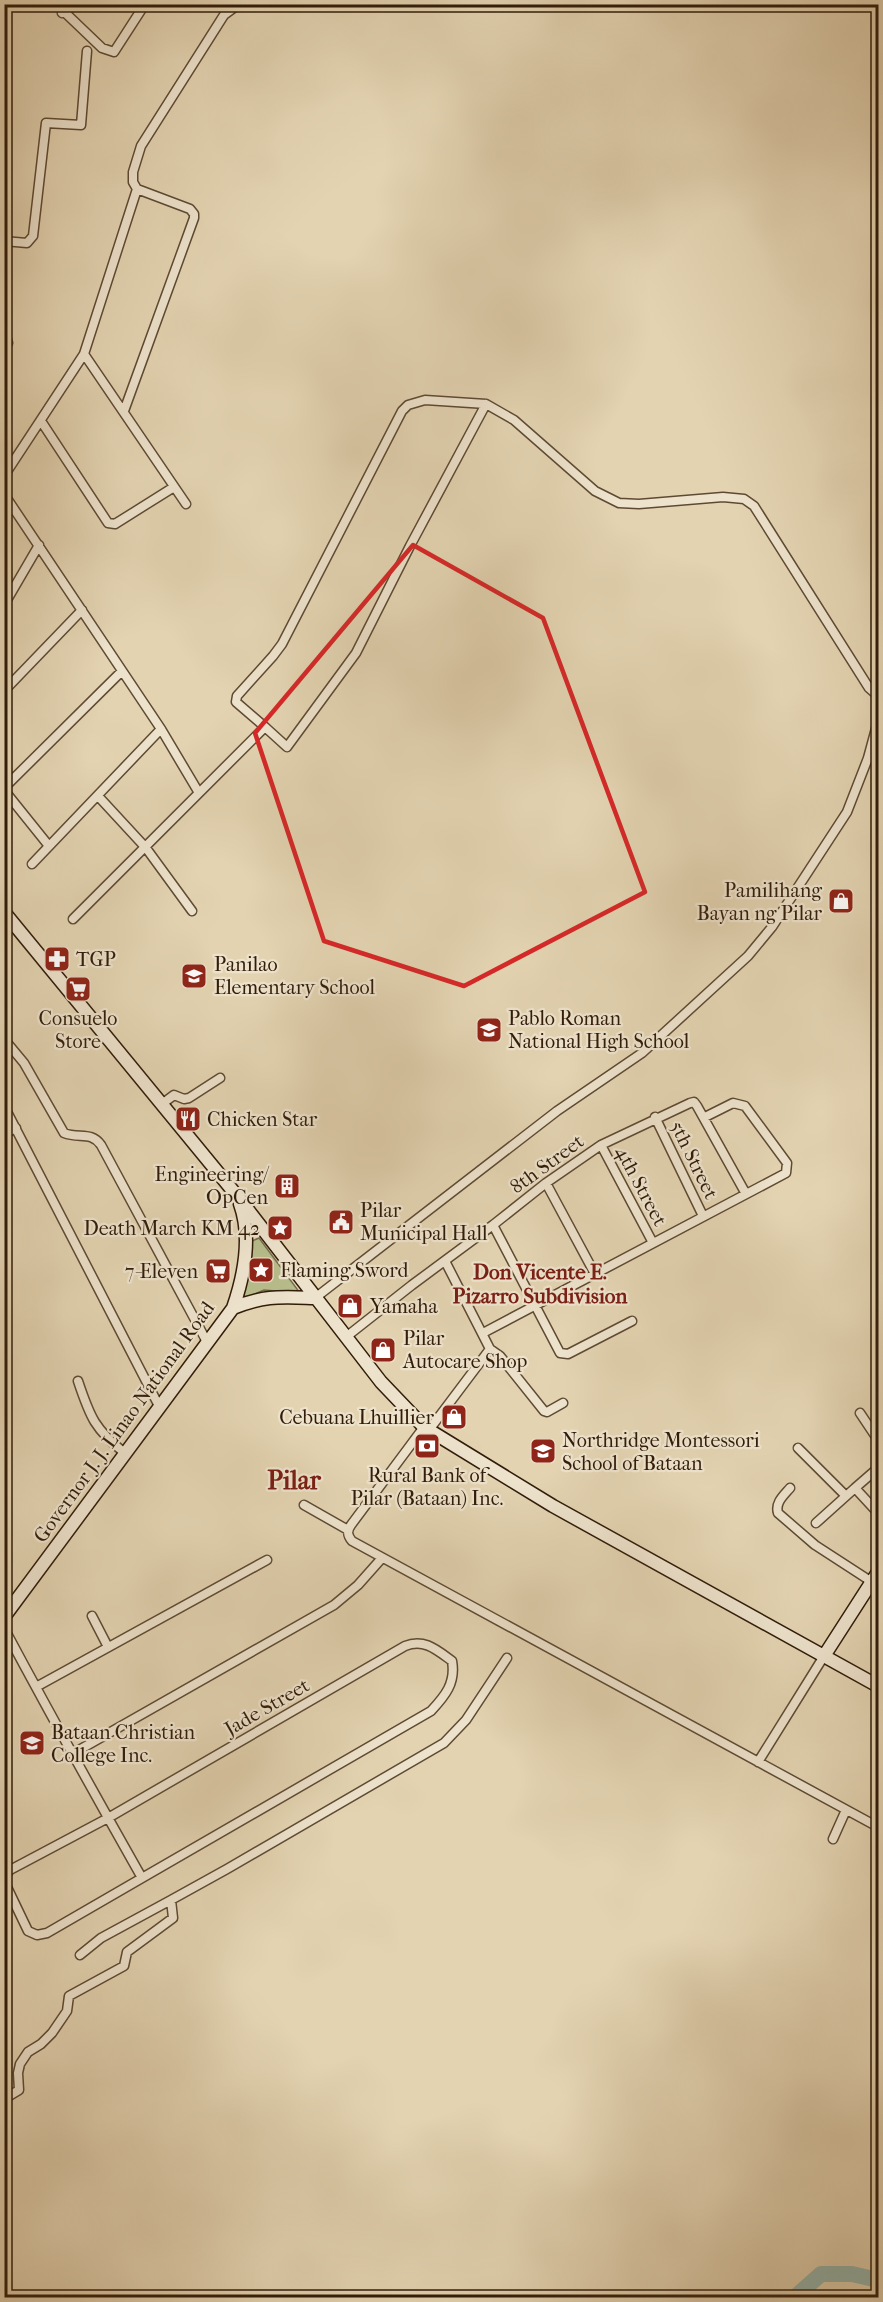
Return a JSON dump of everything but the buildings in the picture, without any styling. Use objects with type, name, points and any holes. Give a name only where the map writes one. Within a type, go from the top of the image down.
[{"type":"main road","points":[[4,912],[238,1197],[384,1385],[426,1428],[553,1506],[879,1686]]},
{"type":"main road","name":"Governor J. J. Linao National Road","points":[[4,1617],[233,1308],[243,1272],[246,1239],[243,1212],[238,1197]]},
{"type":"main road","name":"Governor J. J. Linao National Road","points":[[233,1308],[254,1300],[277,1296],[315,1298]]},
{"type":"main road","points":[[824,1656],[875,1577]]},
{"type":"street","points":[[56,4],[102,48],[114,52],[145,4]]},
{"type":"street","points":[[62,12],[77,4]]},
{"type":"street","points":[[124,411],[194,214],[190,209],[137,189],[133,182],[133,172],[141,146],[224,15],[239,4]]},
{"type":"street","points":[[4,241],[27,243],[33,236],[46,123],[81,125],[87,51]]},
{"type":"street","points":[[4,476],[84,354],[137,189]]},
{"type":"street","points":[[4,329],[8,344],[4,351]]},
{"type":"street","points":[[84,354],[186,504]]},
{"type":"street","points":[[486,404],[356,652],[287,747],[236,702],[237,696],[282,644],[402,411],[408,405],[425,400],[486,404],[514,420],[595,491],[619,503],[639,504],[723,497],[744,499],[754,506],[869,688],[879,696]]},
{"type":"street","points":[[41,421],[111,525],[174,487]]},
{"type":"street","points":[[4,494],[161,729],[199,793]]},
{"type":"street","points":[[4,605],[39,545]]},
{"type":"street","points":[[5,689],[82,610]]},
{"type":"street","points":[[49,846],[4,789],[122,671]]},
{"type":"street","points":[[315,1298],[557,1111],[642,1053],[748,956],[772,927],[847,812],[868,758],[879,721]]},
{"type":"street","points":[[73,919],[265,727]]},
{"type":"street","points":[[32,864],[161,729]]},
{"type":"street","points":[[98,796],[146,848],[192,911]]},
{"type":"street","points":[[4,1039],[20,1058],[64,1133],[71,1136],[90,1135],[102,1145],[207,1342]]},
{"type":"street","points":[[162,1104],[174,1095],[184,1099],[189,1098],[220,1078]]},
{"type":"street","name":"8th Street","points":[[346,1337],[546,1184],[601,1145],[694,1102],[705,1117]]},
{"type":"street","points":[[483,1333],[786,1173],[787,1163],[745,1106],[733,1103],[705,1117],[746,1194]]},
{"type":"street","points":[[4,1106],[160,1408]]},
{"type":"street","name":"5th Street","points":[[656,1118],[704,1216]]},
{"type":"street","points":[[4,1134],[16,1128]]},
{"type":"street","name":"4th Street","points":[[601,1145],[653,1243]]},
{"type":"street","points":[[546,1184],[595,1274]]},
{"type":"street","points":[[493,1225],[560,1353],[568,1354],[632,1321]]},
{"type":"street","points":[[445,1261],[490,1349],[500,1356],[541,1409],[547,1412],[563,1403]]},
{"type":"street","points":[[490,1349],[348,1530],[348,1536],[352,1541],[879,1827]]},
{"type":"street","points":[[78,1381],[92,1421],[111,1442],[126,1454]]},
{"type":"street","points":[[860,1413],[879,1440]]},
{"type":"street","points":[[798,1448],[846,1496]]},
{"type":"street","points":[[816,1523],[879,1468]]},
{"type":"street","points":[[790,1488],[778,1502],[776,1508],[778,1513],[815,1545],[875,1577]]},
{"type":"street","points":[[855,1488],[879,1514]]},
{"type":"street","points":[[304,1505],[348,1530]]},
{"type":"street","points":[[72,1754],[334,1605],[352,1591],[382,1558]]},
{"type":"street","points":[[36,1687],[267,1560]]},
{"type":"street","points":[[92,1617],[108,1647]]},
{"type":"street","points":[[4,1628],[142,1878]]},
{"type":"street","name":"Jade Street","points":[[414,1642],[436,1649],[452,1661],[451,1686],[431,1711],[47,1933],[37,1935],[27,1931],[5,1883],[5,1876],[10,1870],[108,1818],[414,1642]]},
{"type":"street","points":[[758,1762],[824,1656]]},
{"type":"street","points":[[80,1954],[101,1938],[227,1869],[444,1743],[466,1720],[507,1658]]},
{"type":"street","points":[[833,1839],[846,1810]]},
{"type":"street","points":[[4,2099],[20,2090],[18,2073],[21,2064],[28,2052],[46,2040],[58,2024],[67,2011],[69,1995],[124,1966],[127,1952],[173,1918],[171,1900]]},
{"type":"highlighted area","points":[[413,545],[543,618],[645,892],[464,986],[324,941],[255,733]]},
{"type":"green space","points":[[259,1238],[300,1293],[264,1290],[239,1301],[252,1241]]},
{"type":"waterway","points":[[794,2298],[821,2274],[852,2274],[878,2280]]},
{"type":"place","name":"Pamilihang Bayan ng Pilar","points":[[841,901]]},
{"type":"place","name":"TGP","points":[[57,959]]},
{"type":"place","name":"Panilao Elementary School","points":[[194,976]]},
{"type":"place","name":"Consuelo Store","points":[[78,989]]},
{"type":"place","name":"Pablo Roman National High School","points":[[489,1030]]},
{"type":"place","name":"Chicken Star","points":[[188,1119]]},
{"type":"place","name":"Engineering/ OpCen","points":[[287,1186]]},
{"type":"place","name":"Pilar Municipal Hall","points":[[341,1222]]},
{"type":"place","name":"Death March KM 42","points":[[280,1228]]},
{"type":"place","name":"Flaming Sword","points":[[261,1270]]},
{"type":"place","name":"7-Eleven","points":[[218,1271]]},
{"type":"place","name":"Yamaha","points":[[350,1306]]},
{"type":"place","name":"Pilar Autocare Shop","points":[[383,1350]]},
{"type":"place","name":"Cebuana Lhuillier","points":[[454,1417]]},
{"type":"place","name":"Rural Bank of Pilar (Bataan) Inc.","points":[[427,1446]]},
{"type":"place","name":"Northridge Montessori School of Bataan","points":[[543,1451]]},
{"type":"place","name":"Bataan Christian College Inc.","points":[[32,1743]]},
{"type":"district","name":"Don Vicente E. Pizarro Subdivision","points":[[540,1284]]},
{"type":"district","name":"Pilar","points":[[294,1480]]}]
